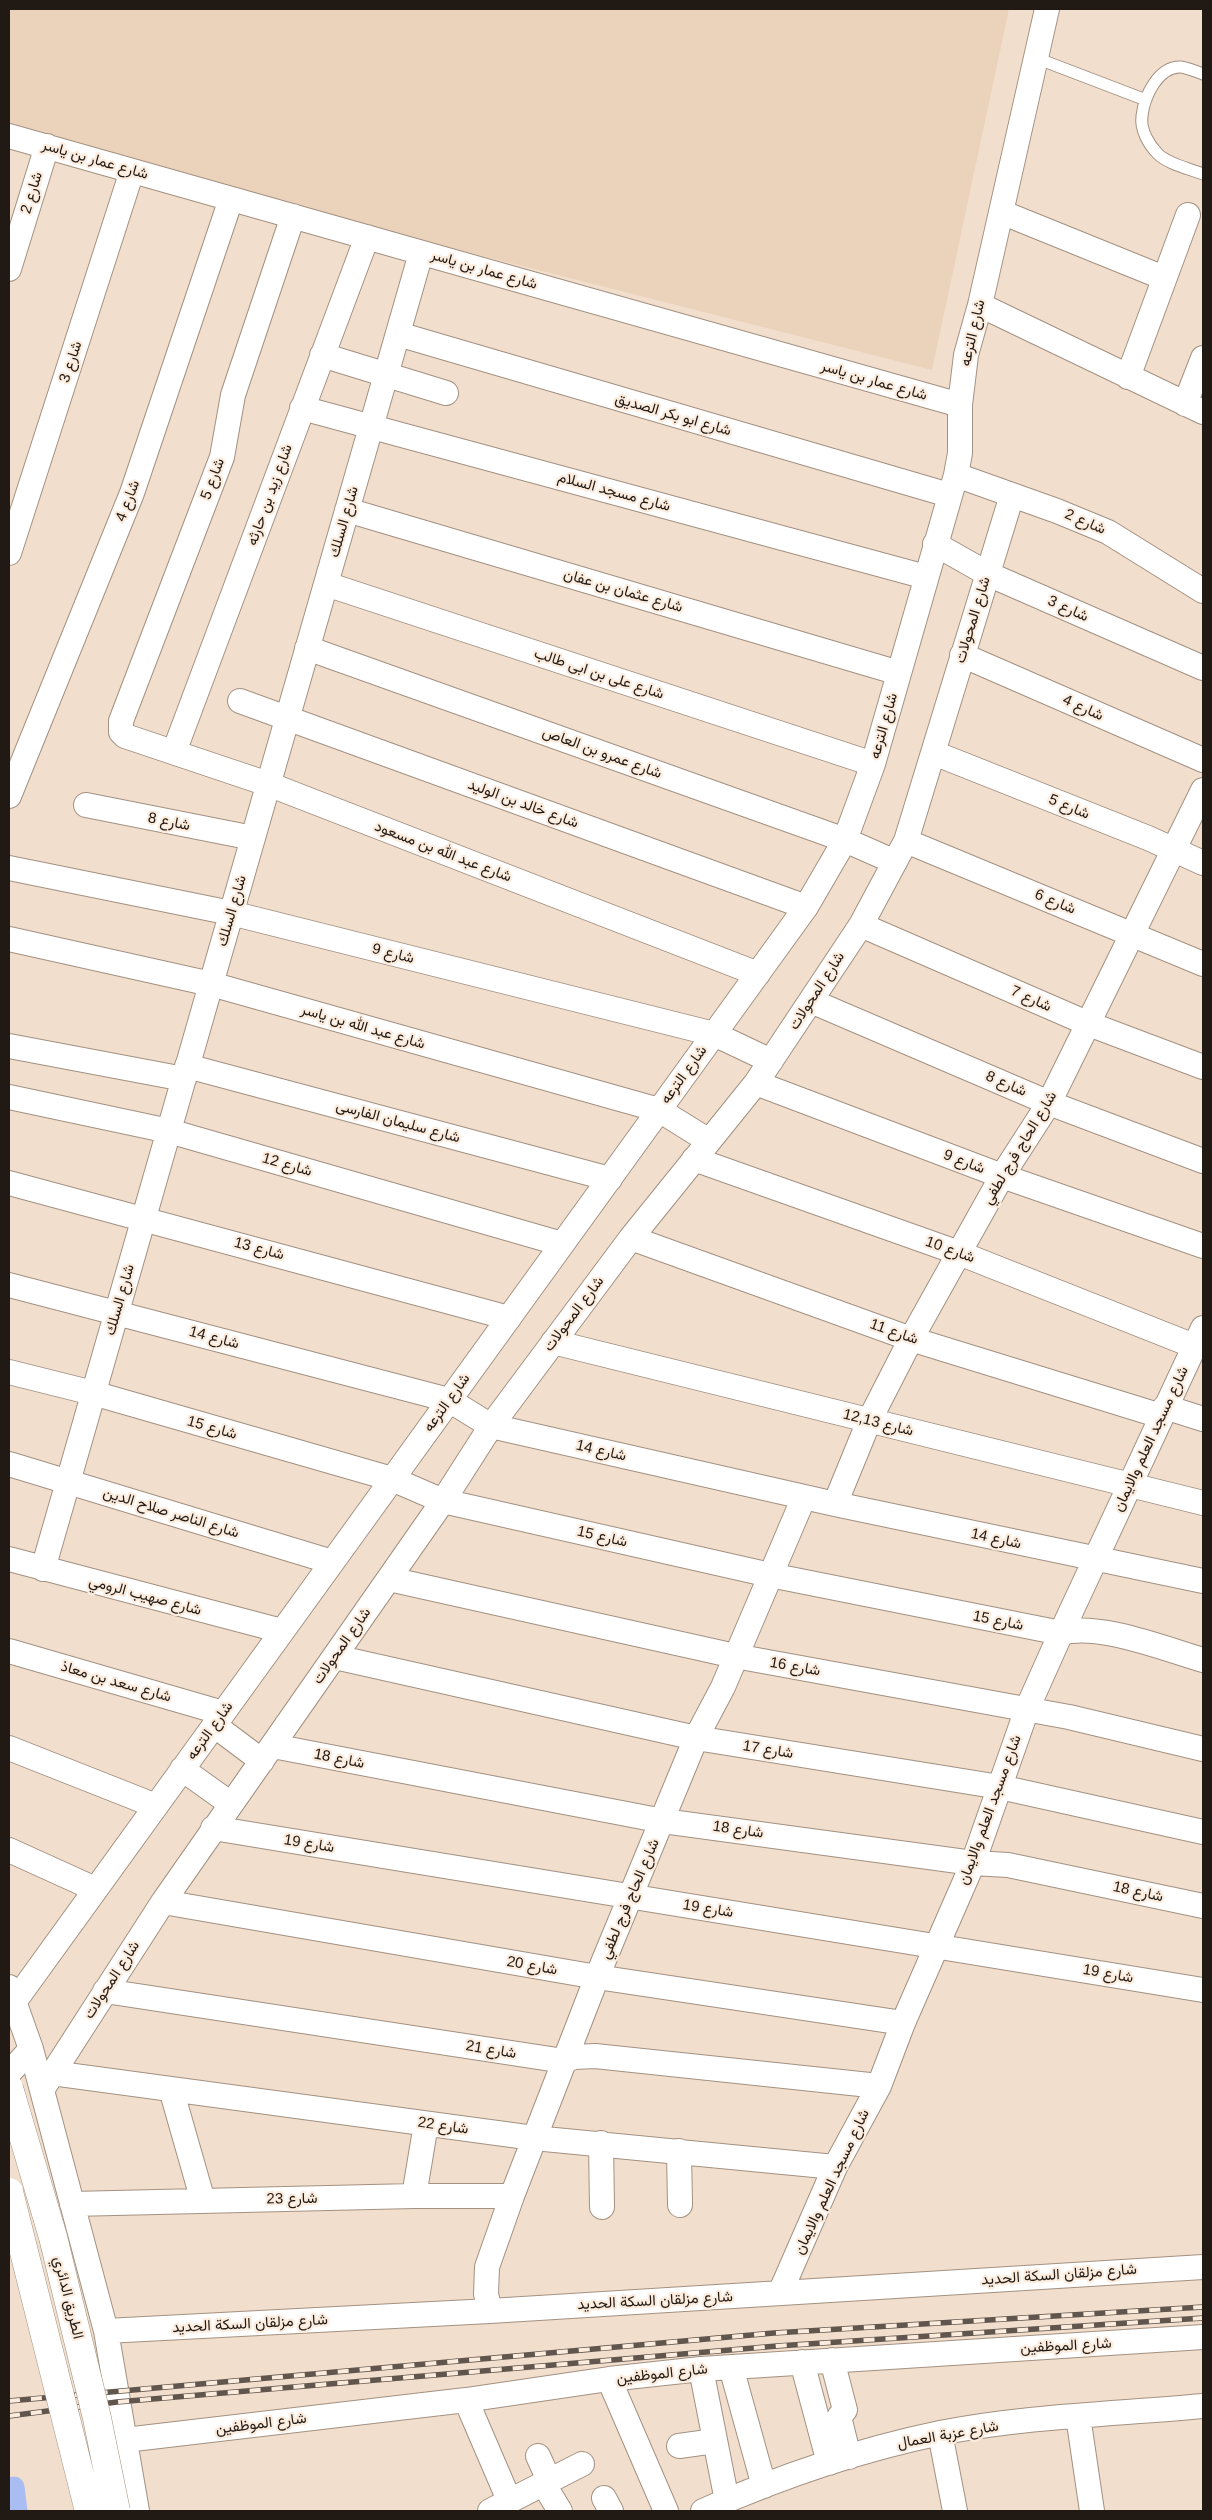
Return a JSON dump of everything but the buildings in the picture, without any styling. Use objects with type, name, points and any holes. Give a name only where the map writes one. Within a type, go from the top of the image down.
[{"type":"main road","name":"الطريق الدائري","points":[[9,2088],[55,2246],[97,2418],[116,2511]]},
{"type":"main road","name":"الطريق الدائري","points":[[9,2192],[89,2511]]},
{"type":"street","name":"شارع الترعه","points":[[12,1993],[95,1889],[156,1806],[610,1179],[806,907],[845,840],[873,764],[960,453],[960,405],[966,354],[980,305],[1047,9]]},
{"type":"street","name":"شارع عمار بن ياسر","points":[[9,136],[960,405]]},
{"type":"street","name":"شارع 2","points":[[9,269],[47,146]]},
{"type":"street","name":"شارع 3","points":[[9,553],[132,170]]},
{"type":"street","name":"شارع 4","points":[[9,796],[132,493],[232,199]]},
{"type":"street","points":[[1001,212],[1164,278]]},
{"type":"street","points":[[1128,377],[1188,215]]},
{"type":"street","name":"شارع 5","points":[[125,736],[120,727],[222,457],[233,395],[293,216]]},
{"type":"street","name":"شارع زيد بن حارثه","points":[[174,752],[367,237]]},
{"type":"street","name":"شارع السلك","points":[[42,1569],[421,252]]},
{"type":"street","points":[[980,305],[1194,408],[1203,358]]},
{"type":"street","name":"شارع ابو بكر الصديق","points":[[398,334],[952,485]]},
{"type":"street","points":[[322,355],[446,393]]},
{"type":"street","name":"شارع مسجد السلام","points":[[302,408],[926,577]]},
{"type":"street","name":"شارع 2","points":[[952,485],[1012,496],[1057,510],[1108,532],[1203,591]]},
{"type":"street","name":"شارع المحولات","points":[[47,2081],[213,1828],[268,1753],[443,1502],[491,1426],[631,1238],[756,1083],[861,925],[906,841],[1012,496]]},
{"type":"street","name":"شارع عثمان بن عفان","points":[[347,510],[899,672]]},
{"type":"street","name":"شارع 3","points":[[935,544],[988,574],[1203,668]]},
{"type":"street","name":"شارع على بن ابى طالب","points":[[326,584],[873,764]]},
{"type":"street","name":"شارع عمرو بن العاص","points":[[307,648],[845,840],[895,862]]},
{"type":"street","name":"شارع 4","points":[[962,655],[1203,760]]},
{"type":"street","name":"شارع خالد بن الوليد","points":[[240,701],[806,907]]},
{"type":"street","name":"شارع عبد الله بن مسعود","points":[[125,736],[268,784],[758,974]]},
{"type":"street","name":"شارع 5","points":[[934,753],[1148,838],[1203,863]]},
{"type":"street","name":"شارع الحاج فرج لطفي","points":[[835,1504],[869,1422],[910,1339],[1002,1176],[1049,1103],[1203,790]]},
{"type":"street","name":"شارع 8","points":[[86,805],[253,838]]},
{"type":"street","name":"شارع 6","points":[[906,841],[1203,964]]},
{"type":"street","name":"شارع 9","points":[[9,868],[231,913],[714,1034],[771,1061]]},
{"type":"street","name":"شارع 7","points":[[861,925],[1089,1024],[1203,1067]]},
{"type":"street","name":"شارع عبد الله بن ياسر","points":[[9,939],[211,984],[659,1110],[701,1150]]},
{"type":"street","name":"شارع 8","points":[[811,1000],[1049,1103],[1203,1160]]},
{"type":"street","name":"شارع سليمان الفارسى","points":[[9,1046],[185,1072],[610,1179]]},
{"type":"street","name":"شارع 9","points":[[756,1083],[1002,1176],[1203,1246]]},
{"type":"street","name":"شارع 12","points":[[9,1097],[168,1132],[562,1244]]},
{"type":"street","name":"شارع 10","points":[[701,1150],[959,1253],[1200,1339]]},
{"type":"street","name":"شارع 13","points":[[9,1183],[509,1318]]},
{"type":"street","name":"شارع 11","points":[[631,1238],[910,1339],[1163,1412],[1203,1419]]},
{"type":"street","name":"شارع 14","points":[[9,1286],[450,1400],[491,1426],[835,1504],[1095,1560],[1136,1566],[1203,1581]]},
{"type":"street","name":"شارع مسجد العلم والايمان","points":[[780,2294],[835,2167],[879,2086],[903,2023],[973,1863],[1028,1709],[1060,1633],[1163,1412],[1200,1339]]},
{"type":"street","name":"شارع 12,13","points":[[553,1342],[869,1422],[1203,1503]]},
{"type":"street","name":"شارع 15","points":[[9,1372],[93,1393],[392,1479],[443,1502],[770,1575],[1060,1633],[1072,1630],[1096,1630],[1203,1660]]},
{"type":"street","name":"شارع الناصر صلاح الدين","points":[[9,1464],[332,1562]]},
{"type":"street","name":"شارع الحاج فرج لطفي","points":[[490,2311],[486,2294],[487,2267],[534,2138],[597,1977],[696,1738],[719,1695],[804,1497]]},
{"type":"street","name":"شارع صهيب الرومي","points":[[9,1560],[282,1631]]},
{"type":"street","name":"شارع 16","points":[[389,1579],[735,1656],[1069,1717],[1203,1749]]},
{"type":"street","name":"شارع سعد بن معاذ","points":[[9,1650],[218,1719]]},
{"type":"street","name":"شارع 17","points":[[335,1657],[696,1738],[1000,1787],[1203,1832]]},
{"type":"street","points":[[218,1719],[268,1753]]},
{"type":"street","points":[[9,1748],[156,1806]]},
{"type":"street","name":"شارع 18","points":[[268,1753],[663,1821],[973,1863],[1008,1864],[1203,1906]]},
{"type":"street","points":[[182,1769],[231,1804]]},
{"type":"street","name":"شارع 19","points":[[213,1828],[630,1898],[938,1944],[1203,1990]]},
{"type":"street","points":[[9,1850],[95,1889]]},
{"type":"street","name":"شارع 20","points":[[163,1902],[597,1977],[903,2023]]},
{"type":"street","name":"شارع 21","points":[[105,1990],[564,2061],[574,2057],[595,2056],[879,2086]]},
{"type":"street","points":[[12,1993],[31,2049],[47,2081],[72,2204],[106,2331],[137,2511]]},
{"type":"street","points":[[9,2072],[31,2049]]},
{"type":"street","name":"شارع 22","points":[[47,2081],[171,2088],[534,2138],[679,2150],[835,2167]]},
{"type":"street","points":[[171,2088],[203,2201]]},
{"type":"street","points":[[414,2196],[426,2124]]},
{"type":"street","points":[[601,2144],[602,2207]]},
{"type":"street","points":[[679,2150],[680,2205]]},
{"type":"street","name":"شارع 23","points":[[72,2204],[414,2196],[512,2196]]},
{"type":"street","name":"شارع مزلقان السكة الحديد","points":[[106,2331],[490,2311],[1203,2267]]},
{"type":"street","name":"شارع الموظفين","points":[[124,2440],[466,2400],[609,2379],[701,2369],[1203,2337]]},
{"type":"street","points":[[832,2360],[845,2410],[839,2417],[839,2460]]},
{"type":"street","points":[[802,2362],[839,2460]]},
{"type":"street","points":[[731,2367],[764,2486]]},
{"type":"street","points":[[701,2369],[727,2501]]},
{"type":"street","points":[[609,2379],[666,2511]]},
{"type":"street","points":[[466,2400],[499,2506],[582,2464]]},
{"type":"street","name":"شارع عزبة العمال","points":[[703,2511],[764,2486],[839,2460],[940,2433],[1078,2416],[1203,2406]]},
{"type":"street","points":[[1078,2416],[1092,2511]]},
{"type":"street","points":[[940,2433],[954,2511]]},
{"type":"street","points":[[679,2446],[715,2441]]},
{"type":"street","points":[[538,2456],[546,2482],[560,2511]]},
{"type":"lane","points":[[1036,58],[1146,100]]},
{"type":"lane","points":[[1203,74],[1181,67],[1168,70],[1158,78],[1146,100],[1142,118],[1144,132],[1150,145],[1160,156],[1203,174]]},
{"type":"shaded area","points":[[9,9],[1009,9],[932,370],[298,209],[9,124]]},
{"type":"waterway","points":[[14,2487],[17,2511]]},
{"type":"railway","points":[[9,2401],[774,2333],[1203,2307]]},
{"type":"railway","points":[[9,2416],[117,2402],[777,2346],[1203,2318]]}]
